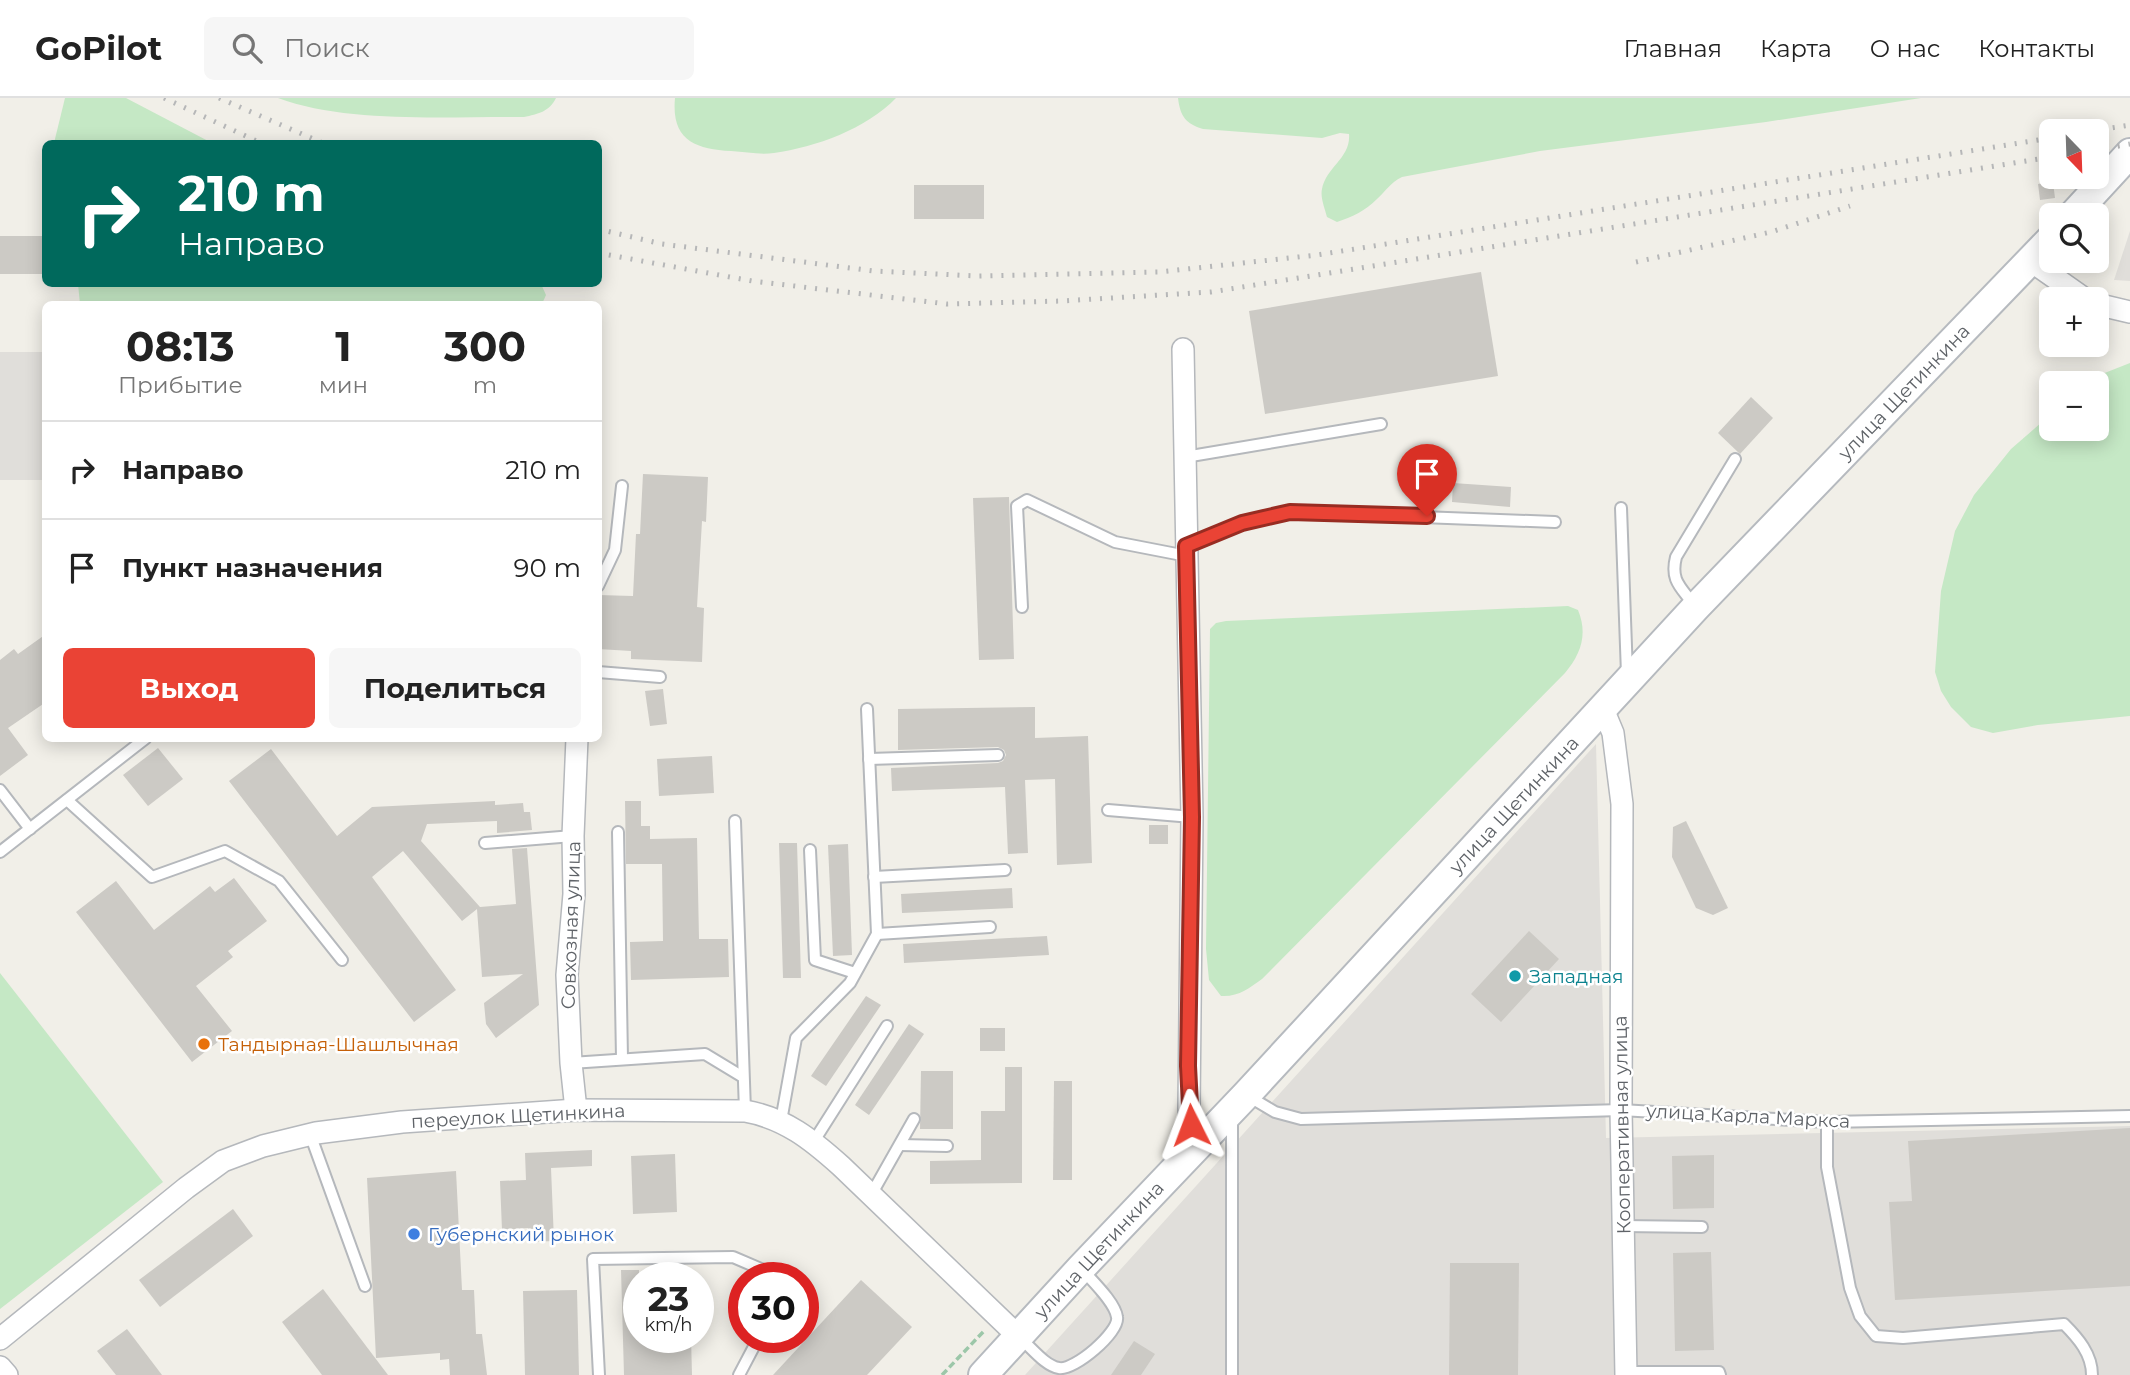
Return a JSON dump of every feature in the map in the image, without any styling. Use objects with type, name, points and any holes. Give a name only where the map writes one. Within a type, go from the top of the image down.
[{"type":"street","points":[[2084,203],[2130,153]]},
{"type":"street","name":"улица Щетинкина","points":[[983,1375],[1696,607],[2039,252]]},
{"type":"street","points":[[2031,261],[2068,287]]},
{"type":"street","points":[[2109,307],[2130,313]]},
{"type":"street","points":[[1183,349],[1192,817],[1189,1108],[1198,1146]]},
{"type":"street","name":"Кооперативная улица","points":[[1603,709],[1613,733],[1622,804],[1621,1110],[1626,1373]]},
{"type":"street","name":"Совхозная улица","points":[[576,742],[574,894],[567,975],[576,1110]]},
{"type":"street","name":"переулок Щетинкина","points":[[0,1339],[223,1161],[263,1146],[310,1134],[401,1122],[576,1110],[745,1111],[781,1121],[814,1141],[1018,1336]]},
{"type":"street","points":[[0,1367],[7,1375]]},
{"type":"lane","points":[[1185,457],[1381,424]]},
{"type":"lane","points":[[1696,607],[1674,579],[1676,557],[1735,458]]},
{"type":"lane","points":[[602,578],[615,550],[622,486]]},
{"type":"lane","points":[[1022,607],[1017,506],[1027,500],[1115,542],[1187,551],[1242,523],[1290,512],[1555,522]]},
{"type":"lane","points":[[1621,508],[1628,680]]},
{"type":"lane","points":[[602,672],[660,677]]},
{"type":"lane","points":[[781,1121],[796,1038],[850,983],[877,934],[867,709]]},
{"type":"lane","points":[[0,852],[141,742]]},
{"type":"lane","points":[[869,759],[998,755]]},
{"type":"lane","points":[[0,790],[30,829]]},
{"type":"lane","points":[[67,800],[152,877],[225,851],[279,881],[342,960]]},
{"type":"lane","points":[[1108,810],[1192,817]]},
{"type":"lane","points":[[734,821],[745,1111]]},
{"type":"lane","points":[[618,832],[622,1058]]},
{"type":"lane","points":[[485,843],[573,836]]},
{"type":"lane","points":[[810,850],[815,960],[855,973]]},
{"type":"lane","points":[[874,877],[1005,870]]},
{"type":"lane","points":[[877,934],[990,927]]},
{"type":"lane","points":[[814,1141],[887,1026]]},
{"type":"lane","points":[[571,1062],[705,1054],[743,1077]]},
{"type":"lane","points":[[1232,1375],[1239,1102]]},
{"type":"lane","name":"улица Карла Маркса","points":[[1239,1102],[1301,1119],[1621,1110],[1828,1122],[2130,1116]]},
{"type":"lane","points":[[871,1195],[914,1119]]},
{"type":"lane","points":[[1828,1122],[1827,1167],[1850,1288],[1860,1316],[1876,1336],[1903,1338],[2064,1324],[2079,1339],[2092,1363],[2091,1375]]},
{"type":"lane","points":[[310,1134],[365,1286]]},
{"type":"lane","points":[[900,1145],[947,1146]]},
{"type":"lane","points":[[1623,1226],[1702,1227]]},
{"type":"lane","points":[[599,1375],[593,1259],[733,1257],[745,1262]]},
{"type":"lane","points":[[1018,1336],[1049,1364],[1061,1369],[1075,1365],[1109,1335],[1116,1326],[1117,1316],[1111,1304],[1081,1268]]},
{"type":"lane","points":[[739,1375],[751,1353]]},
{"type":"lane","points":[[1626,1373],[1719,1372],[1720,1375]]},
{"type":"path","points":[[942,1375],[997,1316]]},
{"type":"shaded area","points":[[2130,231],[2130,281],[2114,280]]},
{"type":"shaded area","points":[[0,352],[42,352],[42,480],[0,480]]},
{"type":"shaded area","points":[[1596,744],[1606,1138],[2130,1126],[2130,1375],[1025,1375]]},
{"type":"green space","points":[[65,98],[126,98],[206,140],[55,140]]},
{"type":"green space","points":[[278,98],[556,98],[546,109],[524,117],[399,117],[335,112]]},
{"type":"green space","points":[[675,98],[896,98],[870,119],[840,135],[807,146],[763,154],[706,148],[688,140],[677,124]]},
{"type":"green space","points":[[1178,98],[1921,98],[1766,122],[1540,151],[1402,177],[1368,207],[1337,222],[1327,217],[1322,192],[1328,174],[1346,150],[1349,134],[1340,133],[1322,138],[1203,129],[1192,125],[1185,118]]},
{"type":"green space","points":[[78,287],[542,287],[546,295],[543,301],[80,301]]},
{"type":"green space","points":[[2130,363],[2130,716],[2038,725],[1993,733],[1971,727],[1951,707],[1941,691],[1935,672],[1941,591],[1955,531],[1974,495],[2011,449],[2039,424],[2039,441],[2109,441],[2109,371]]},
{"type":"green space","points":[[1568,606],[1578,610],[1582,635],[1579,651],[1565,673],[1262,979],[1248,989],[1221,996],[1209,980],[1206,949],[1210,629],[1216,623],[1226,621]]},
{"type":"green space","points":[[0,973],[163,1182],[0,1309]]},
{"type":"building","points":[[2038,184],[2039,189],[2054,189],[2055,198],[2040,200]]},
{"type":"building","points":[[914,185],[984,185],[984,219],[914,219]]},
{"type":"building","points":[[0,236],[42,236],[42,274],[0,274]]},
{"type":"building","points":[[1481,272],[1498,376],[1265,414],[1249,311]]},
{"type":"building","points":[[1751,397],[1773,418],[1740,454],[1718,433]]},
{"type":"building","points":[[643,474],[708,477],[706,522],[702,521],[697,607],[704,608],[702,662],[631,659],[631,651],[602,649],[602,595],[633,596],[636,534],[640,534]]},
{"type":"building","points":[[1453,483],[1511,487],[1510,507],[1452,502]]},
{"type":"building","points":[[1009,497],[1014,659],[979,660],[973,498]]},
{"type":"building","points":[[42,637],[42,705],[8,728],[28,755],[0,776],[0,660],[14,649],[18,654]]},
{"type":"building","points":[[663,689],[667,724],[650,726],[645,691]]},
{"type":"building","points":[[1035,707],[1035,738],[1088,736],[1092,863],[1057,865],[1055,779],[1025,780],[1028,853],[1008,854],[1005,787],[892,791],[891,768],[998,763],[1003,761],[1006,755],[1004,750],[998,747],[898,750],[898,709]]},
{"type":"building","points":[[158,748],[183,779],[148,806],[123,775]]},
{"type":"building","points":[[271,749],[337,836],[372,807],[495,801],[495,805],[523,803],[524,812],[530,812],[532,830],[497,833],[497,821],[427,824],[421,841],[480,907],[516,904],[512,849],[527,848],[539,1005],[496,1038],[486,1024],[484,1003],[523,974],[482,977],[477,909],[462,921],[403,851],[372,877],[456,990],[414,1022],[229,781]]},
{"type":"building","points":[[712,756],[714,793],[659,796],[657,759]]},
{"type":"building","points":[[625,801],[641,801],[641,826],[650,826],[650,839],[697,838],[699,939],[728,939],[729,977],[631,980],[630,942],[663,941],[662,864],[626,864]]},
{"type":"building","points":[[1686,821],[1728,908],[1713,915],[1696,908],[1672,857],[1673,827]]},
{"type":"building","points":[[1149,825],[1168,825],[1168,844],[1149,844]]},
{"type":"building","points":[[779,843],[797,843],[801,978],[783,978]]},
{"type":"building","points":[[848,844],[852,955],[833,956],[828,845]]},
{"type":"building","points":[[234,878],[267,921],[228,951],[233,957],[196,986],[232,1031],[192,1062],[76,912],[116,881],[154,930],[210,886],[215,892]]},
{"type":"building","points":[[1012,888],[1013,908],[902,913],[901,894]]},
{"type":"building","name":"Западная","points":[[1529,931],[1559,959],[1501,1022],[1471,994]]},
{"type":"building","points":[[1047,936],[1049,955],[904,963],[903,944]]},
{"type":"building","points":[[866,996],[881,1005],[826,1086],[811,1076]]},
{"type":"building","points":[[909,1024],[924,1034],[869,1115],[855,1105]]},
{"type":"building","points":[[980,1028],[1005,1028],[1005,1051],[980,1051]]},
{"type":"building","points":[[1005,1067],[1022,1067],[1022,1183],[930,1184],[930,1161],[981,1160],[981,1111],[1005,1111]]},
{"type":"building","points":[[921,1071],[953,1071],[953,1129],[920,1129]]},
{"type":"building","points":[[1054,1081],[1072,1081],[1072,1180],[1053,1180]]},
{"type":"building","points":[[2130,1128],[2130,1286],[1895,1300],[1889,1202],[1912,1201],[1908,1141]]},
{"type":"building","points":[[592,1150],[592,1166],[551,1168],[554,1241],[529,1242],[528,1228],[502,1230],[500,1181],[526,1180],[525,1153]]},
{"type":"building","points":[[675,1154],[677,1212],[633,1214],[631,1156]]},
{"type":"building","points":[[1714,1155],[1714,1208],[1673,1209],[1672,1156]]},
{"type":"building","name":"Губернский рынок","points":[[456,1171],[462,1290],[474,1290],[476,1334],[482,1334],[487,1375],[450,1375],[449,1359],[440,1360],[440,1353],[376,1358],[367,1178]]},
{"type":"building","points":[[233,1209],[253,1236],[160,1307],[139,1280]]},
{"type":"building","points":[[1711,1252],[1714,1350],[1675,1351],[1673,1253]]},
{"type":"building","points":[[1450,1263],[1519,1263],[1518,1375],[1449,1375]]},
{"type":"building","points":[[621,1270],[623,1270],[623,1340]]},
{"type":"building","points":[[861,1280],[912,1327],[867,1375],[773,1375],[793,1353],[819,1353],[819,1325]]},
{"type":"building","points":[[323,1289],[388,1375],[322,1375],[282,1322]]},
{"type":"building","points":[[577,1290],[579,1375],[525,1375],[523,1291]]},
{"type":"building","points":[[127,1329],[162,1375],[116,1375],[97,1351]]},
{"type":"building","points":[[1134,1341],[1155,1354],[1141,1375],[1111,1375]]},
{"type":"building","points":[[623,1353],[691,1353],[692,1375],[624,1375]]},
{"type":"railway","points":[[164,98],[254,140]]},
{"type":"railway","points":[[219,98],[316,140]]},
{"type":"railway","points":[[2109,128],[2130,125]]},
{"type":"railway","points":[[602,230],[662,244],[874,271],[977,276],[1159,272],[1317,255],[2039,140]]},
{"type":"railway","points":[[2109,148],[2130,144]]},
{"type":"railway","points":[[602,254],[752,281],[947,304],[1061,301],[1211,292],[2039,159]]},
{"type":"railway","points":[[1636,262],[1771,232],[1850,206]]},
{"type":"place","name":"Западная","points":[[1515,976]]},
{"type":"place","name":"Тандырная-Шашлычная","points":[[204,1044]]},
{"type":"place","name":"Губернский рынок","points":[[414,1234]]},
{"type":"route","points":[[1191,1125],[1188,1066],[1192,817],[1186,546],[1242,523],[1290,512],[1427,516]]}]
